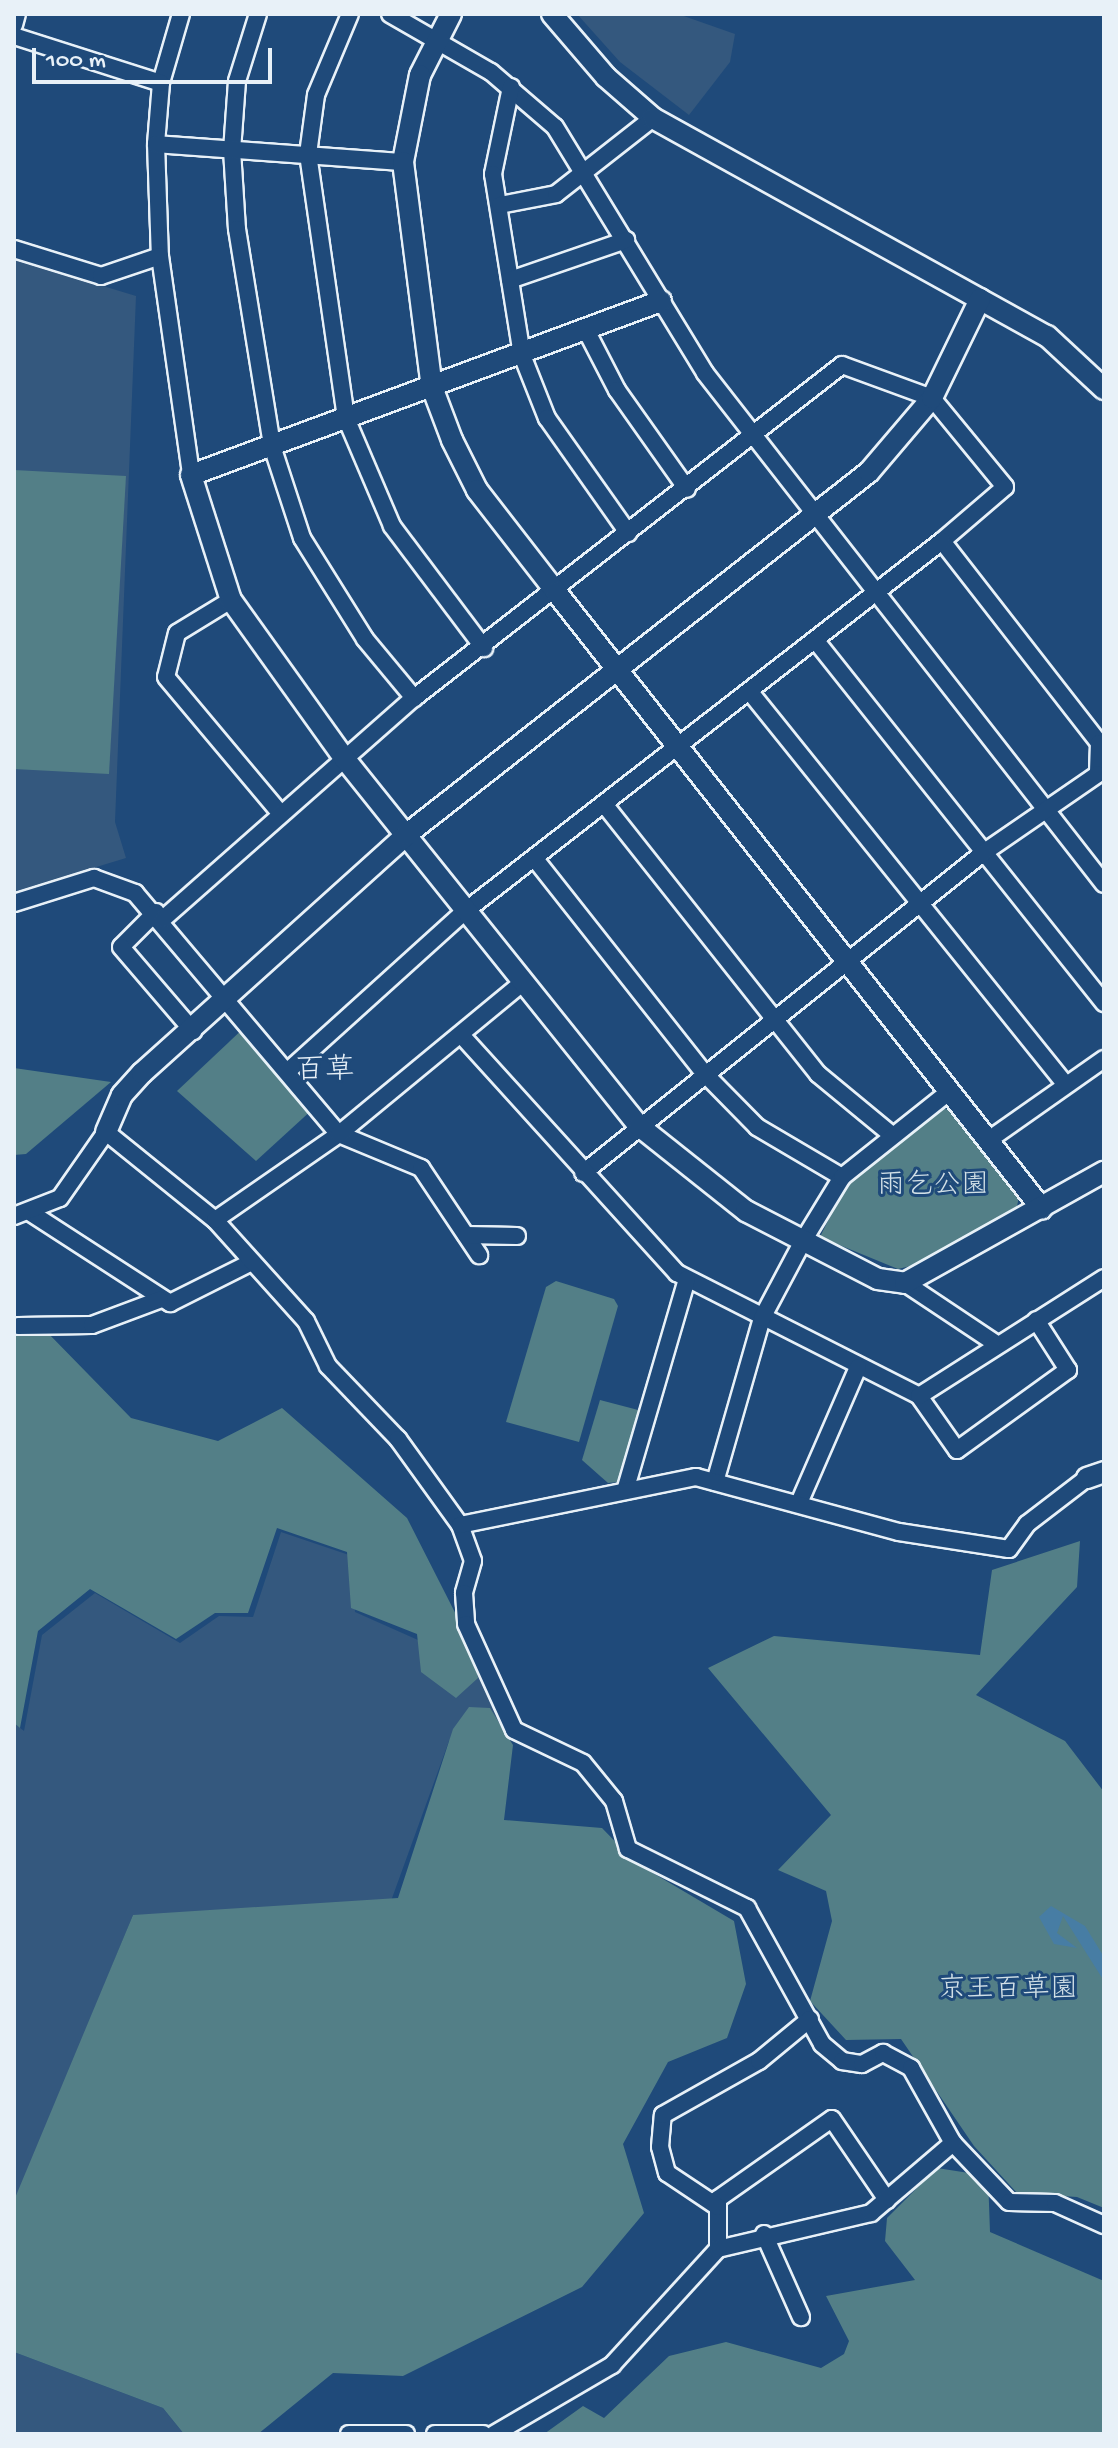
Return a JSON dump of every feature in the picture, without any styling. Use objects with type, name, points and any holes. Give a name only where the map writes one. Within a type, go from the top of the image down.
[{"type":"street","points":[[14,25],[17,14]]},
{"type":"street","points":[[181,14],[161,83],[156,144],[160,256],[191,475],[231,600],[344,758],[521,984],[639,1126],[723,1195],[878,1279],[905,1283],[995,1343]]},
{"type":"street","points":[[258,14],[237,81],[232,150],[237,229],[272,446],[321,571],[414,698]]},
{"type":"street","points":[[350,14],[316,95],[308,154],[346,418],[392,526],[484,648]]},
{"type":"street","points":[[390,14],[511,87],[588,172],[661,301],[753,437],[1104,884]]},
{"type":"street","points":[[451,14],[437,40],[407,122],[403,162],[432,387],[477,490],[676,748],[990,1139],[1042,1209]]},
{"type":"street","points":[[552,14],[606,77],[653,118],[1047,336],[1104,389]]},
{"type":"street","points":[[14,36],[161,83]]},
{"type":"street","points":[[511,87],[497,133],[500,205],[522,355],[547,418],[628,533]]},
{"type":"street","points":[[500,205],[556,194],[588,172],[653,118]]},
{"type":"street","points":[[156,144],[403,162]]},
{"type":"street","points":[[510,280],[626,240]]},
{"type":"street","points":[[14,249],[101,276],[160,256]]},
{"type":"street","points":[[22,1214],[60,1198],[106,1132],[122,1095],[406,835],[869,472],[932,398],[980,299]]},
{"type":"street","points":[[191,475],[661,301]]},
{"type":"street","points":[[586,330],[617,390],[687,489]]},
{"type":"street","points":[[193,1031],[121,947],[414,698],[556,592],[842,365],[932,398],[1005,487],[816,641],[464,912],[288,1071]]},
{"type":"street","points":[[583,1173],[704,1073],[983,853],[1098,774],[1099,743],[942,541]]},
{"type":"street","points":[[231,600],[177,633],[166,677],[281,814]]},
{"type":"street","points":[[816,641],[1104,1003]]},
{"type":"street","points":[[750,692],[1066,1085]]},
{"type":"street","points":[[604,804],[772,1020],[848,1103],[892,1135]]},
{"type":"street","points":[[535,859],[704,1073],[757,1127],[842,1177]]},
{"type":"street","points":[[14,903],[94,878],[116,882],[159,915],[339,1134],[421,1168],[479,1255]]},
{"type":"street","points":[[215,1220],[339,1134],[463,1037],[521,984]]},
{"type":"street","points":[[463,1037],[651,1251],[687,1279],[919,1396],[957,1450],[1068,1370],[1036,1320]]},
{"type":"street","points":[[990,1139],[1104,1059]]},
{"type":"street","points":[[715,1482],[762,1318],[803,1241],[842,1177],[950,1091]]},
{"type":"street","points":[[106,1132],[215,1220],[250,1263],[306,1321],[328,1366],[398,1439],[460,1525],[473,1561],[464,1593],[466,1624],[514,1730],[583,1763],[614,1801],[628,1849],[747,1908],[822,2044],[842,2061],[862,2064],[883,2053],[911,2068],[953,2143],[1009,2202],[1055,2203],[1104,2225]]},
{"type":"street","points":[[905,1283],[1104,1172]]},
{"type":"street","points":[[22,1214],[159,1300],[170,1303],[250,1263]]},
{"type":"street","points":[[466,1235],[517,1236]]},
{"type":"street","points":[[919,1396],[995,1343],[1104,1278]]},
{"type":"street","points":[[625,1491],[687,1279]]},
{"type":"street","points":[[18,1326],[92,1325],[159,1300]]},
{"type":"street","points":[[799,1503],[858,1367]]},
{"type":"street","points":[[460,1525],[696,1477],[899,1532],[1009,1549],[1027,1524],[1096,1475]]},
{"type":"street","points":[[718,2207],[667,2173],[660,2147],[663,2115],[759,2061],[810,2019]]},
{"type":"street","points":[[718,2249],[718,2199],[832,2119],[887,2200]]},
{"type":"street","points":[[494,2434],[612,2365],[718,2249],[764,2234],[871,2213],[953,2143]]},
{"type":"street","points":[[764,2234],[801,2317]]},
{"type":"street","points":[[349,2434],[406,2434]]},
{"type":"street","points":[[435,2434],[483,2434]]},
{"type":"shaded area","points":[[577,14],[678,14],[735,34],[730,62],[689,115],[620,62]]},
{"type":"shaded area","points":[[14,259],[136,296],[115,822],[126,858],[14,892]]},
{"type":"shaded area","points":[[281,1532],[352,1556],[355,1612],[481,1668],[499,1720],[478,1748],[449,1741],[387,1912],[133,1915],[14,2205],[14,1723],[24,1731],[42,1635],[95,1593],[180,1643],[219,1616],[253,1617]]},
{"type":"shaded area","points":[[1051,1906],[1085,1926],[1104,1957],[1104,1981],[1063,1916],[1057,1933],[1077,1948],[1054,1944],[1039,1917]]},
{"type":"shaded area","points":[[14,2352],[163,2408],[184,2434],[14,2434]]},
{"type":"green space","points":[[14,470],[126,476],[109,774],[14,769]]},
{"type":"green space","points":[[247,1025],[314,1108],[256,1161],[177,1091]]},
{"type":"green space","points":[[14,1068],[111,1082],[26,1154],[14,1155]]},
{"type":"green space","name":"雨乞公園","points":[[939,1108],[951,1110],[1019,1197],[1017,1206],[919,1264],[898,1269],[820,1237],[845,1186]]},
{"type":"green space","points":[[556,1281],[614,1299],[618,1306],[579,1442],[506,1422],[546,1287]]},
{"type":"green space","points":[[14,1331],[46,1331],[131,1418],[218,1441],[282,1408],[407,1518],[471,1644],[478,1678],[456,1698],[421,1672],[417,1634],[351,1608],[347,1552],[277,1528],[248,1613],[215,1613],[176,1639],[90,1589],[38,1631],[20,1728],[14,1723]]},
{"type":"green space","points":[[600,1400],[642,1411],[618,1482],[608,1483],[582,1460]]},
{"type":"green space","name":"京王百草園","points":[[1080,1541],[1077,1587],[976,1695],[1065,1741],[1104,1792],[1104,2208],[1077,2197],[1017,2193],[974,2146],[901,2039],[846,2040],[810,2001],[832,1921],[826,1891],[778,1870],[831,1815],[708,1668],[774,1636],[980,1655],[992,1570]]},
{"type":"green space","points":[[469,1707],[490,1708],[513,1745],[504,1820],[602,1828],[636,1863],[734,1921],[746,1984],[727,2038],[668,2062],[623,2144],[644,2213],[582,2287],[403,2376],[333,2373],[258,2434],[184,2434],[163,2408],[14,2352],[15,2198],[133,1915],[398,1898],[453,1729]]},
{"type":"green space","points":[[937,2168],[988,2176],[990,2232],[1104,2281],[1104,2434],[544,2434],[583,2406],[604,2418],[669,2356],[726,2342],[821,2368],[844,2354],[849,2341],[826,2296],[915,2280],[885,2241],[887,2218]]},
{"type":"district","name":"百草","points":[[325,1073]]}]
